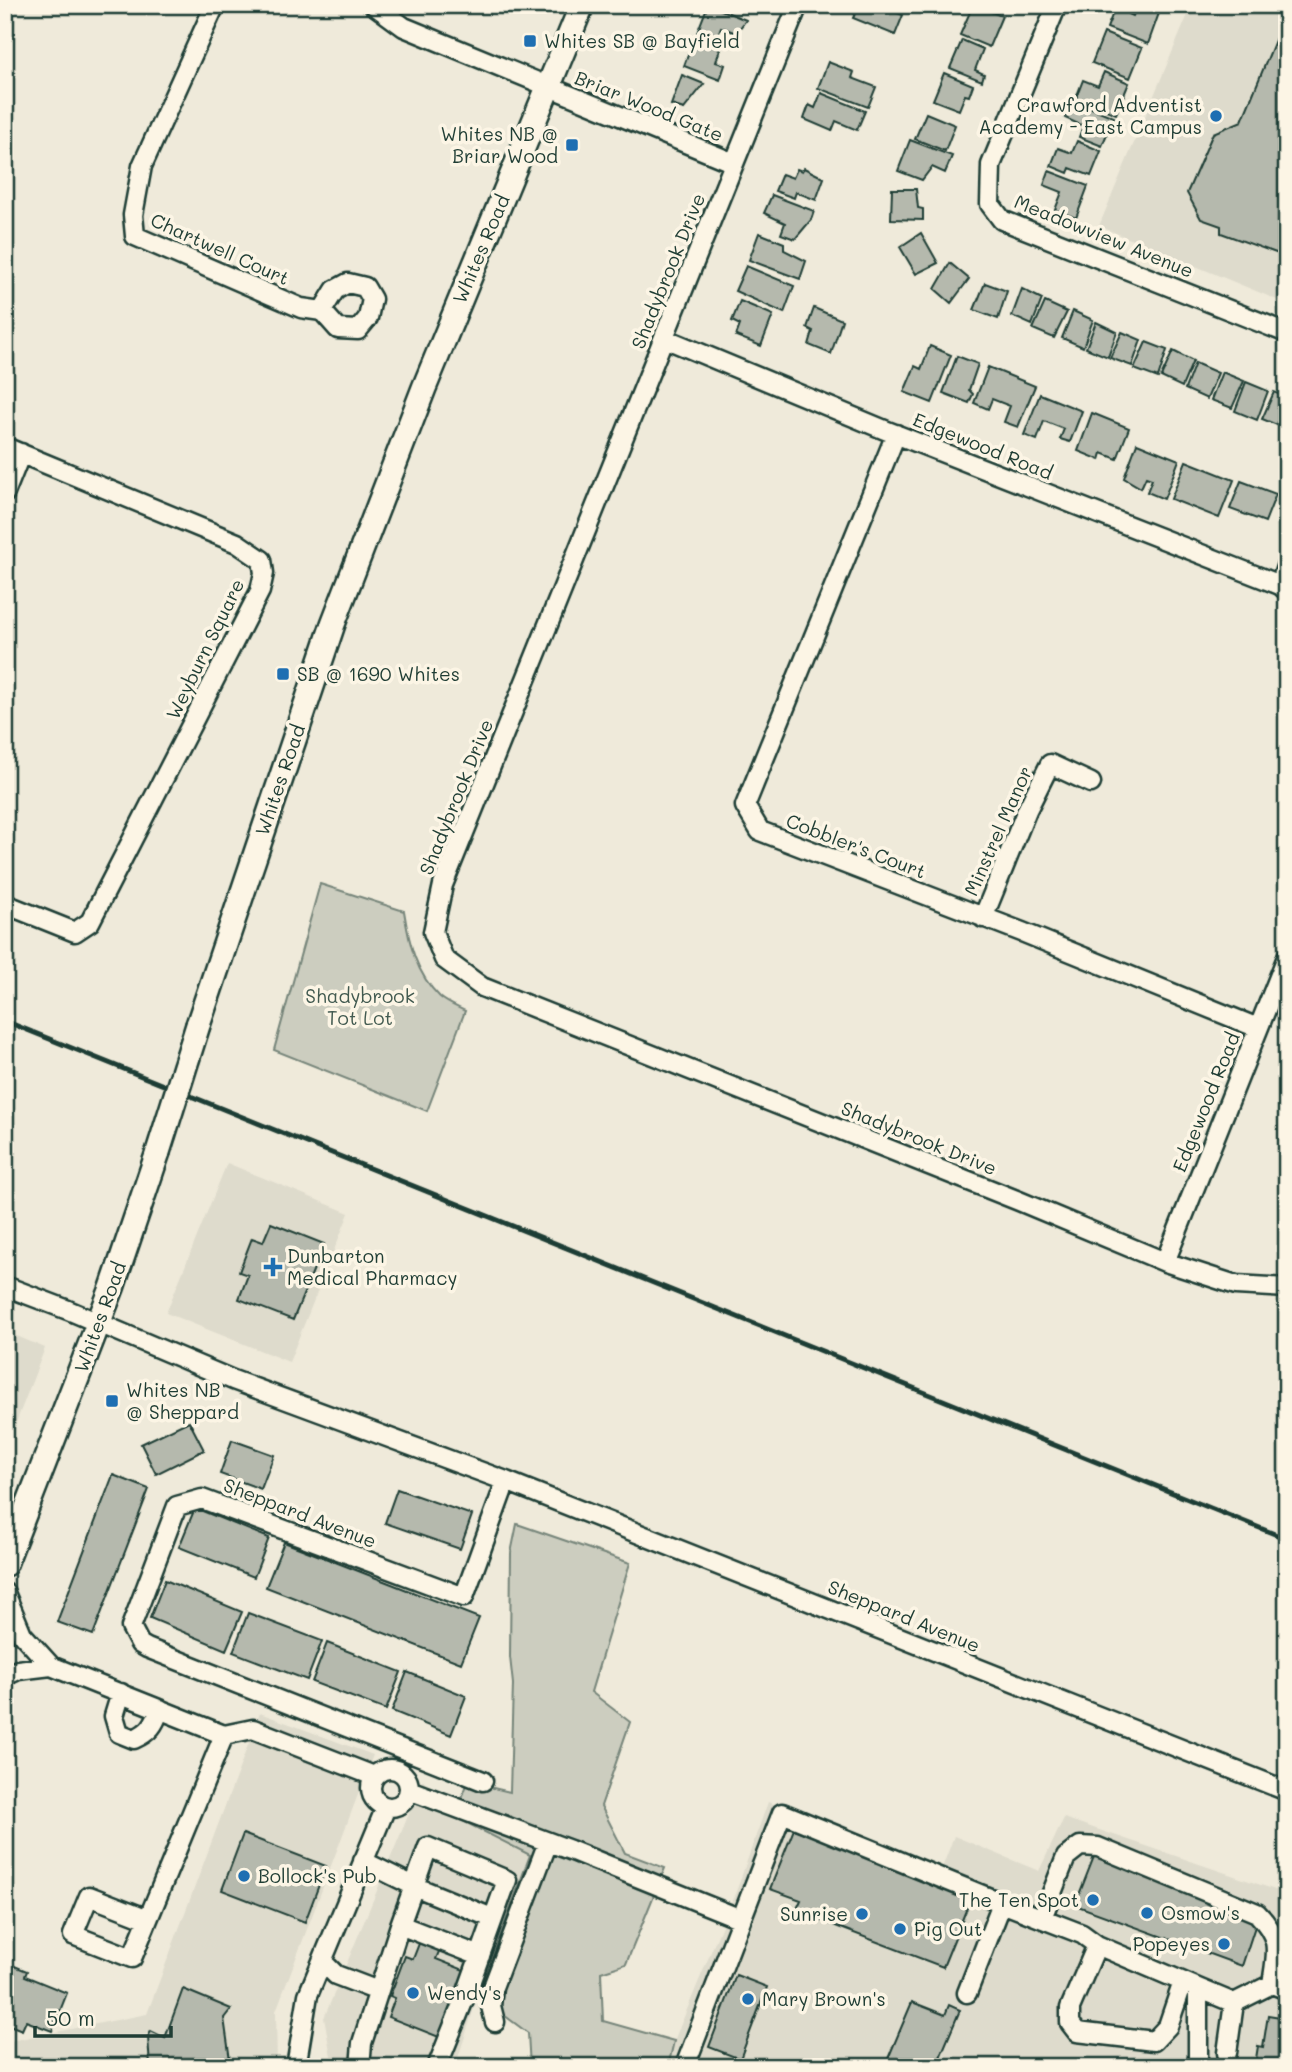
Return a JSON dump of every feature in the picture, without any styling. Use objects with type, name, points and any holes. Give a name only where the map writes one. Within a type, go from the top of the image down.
[{"type":"main road","name":"Whites Road","points":[[5,1564],[98,1322],[158,1152],[333,624],[424,388],[582,5]]},
{"type":"street","name":"Chartwell Court","points":[[215,5],[142,166],[132,215],[135,236],[301,308],[322,311]]},
{"type":"street","name":"Briar Wood Gate","points":[[374,5],[404,27],[734,163]]},
{"type":"street","name":"Shadybrook Drive","points":[[798,5],[443,885],[433,932],[444,958],[482,986],[1165,1262],[1236,1285],[1287,1288]]},
{"type":"street","name":"Meadowview Avenue","points":[[1057,5],[991,165],[990,204],[1002,220],[1287,333]]},
{"type":"street","name":"Edgewood Road","points":[[664,338],[896,434],[1283,588]]},
{"type":"street","name":"Cobbler's Court","points":[[896,434],[745,806],[760,831],[1258,1028]]},
{"type":"street","points":[[5,493],[13,450]]},
{"type":"street","name":"Weyburn Square","points":[[5,904],[75,932],[90,922],[260,591],[264,573],[262,559],[237,542],[13,450]]},
{"type":"street","points":[[1283,588],[1287,564]]},
{"type":"street","name":"Minstrel Manor","points":[[983,918],[1027,810],[1050,764],[1091,783]]},
{"type":"street","name":"Edgewood Road","points":[[1165,1262],[1287,957]]},
{"type":"street","name":"Sheppard Avenue","points":[[5,1286],[98,1322],[233,1380],[506,1481],[1287,1791]]},
{"type":"street","name":"Sheppard Avenue","points":[[483,1781],[147,1648],[139,1644],[131,1627],[177,1506],[202,1499],[464,1597],[506,1481]]},
{"type":"street","points":[[5,1593],[22,1634],[51,1665],[224,1735],[253,1729],[374,1776]]},
{"type":"street","points":[[5,1676],[18,1670],[51,1665]]},
{"type":"street","points":[[121,1693],[114,1716],[119,1733],[134,1739],[145,1735],[154,1727],[160,1709]]},
{"type":"street","points":[[148,1919],[224,1735]]},
{"type":"street","points":[[400,1771],[407,1752]]},
{"type":"street","points":[[385,1769],[400,1771],[407,1778],[409,1790],[404,1802],[386,1807],[372,1795],[374,1776],[385,1769]]},
{"type":"street","points":[[409,1790],[741,1919]]},
{"type":"street","points":[[310,2067],[298,2058],[308,1995],[386,1807]]},
{"type":"street","points":[[687,2067],[687,2061],[782,1813],[1002,1903],[1082,1934],[1097,1945],[1234,2003],[1279,1987],[1278,1946],[1271,1928],[1257,1913],[1098,1847],[1080,1846],[1066,1857],[1042,1918]]},
{"type":"street","points":[[495,2022],[491,2006],[493,1987],[548,1842]]},
{"type":"street","points":[[360,2067],[362,2043],[378,1991],[428,1847],[507,1880],[437,2067]]},
{"type":"street","points":[[363,1861],[414,1886],[492,1917]]},
{"type":"street","points":[[967,1993],[1002,1903]]},
{"type":"street","points":[[400,1925],[480,1956]]},
{"type":"street","points":[[1097,1945],[1070,2008],[1070,2023],[1077,2032],[1154,2041],[1168,2026],[1190,1985]]},
{"type":"street","points":[[322,1961],[336,1976],[378,1991]]},
{"type":"street","points":[[1190,1985],[1198,2067]]},
{"type":"street","points":[[1227,2053],[1234,2003]]},
{"type":"shaded area","name":"Crawford Adventist Academy - East Campus","points":[[1192,5],[1287,5],[1287,304],[1099,226]]},
{"type":"shaded area","points":[[227,1163],[349,1213],[289,1362],[166,1313]]},
{"type":"shaded area","points":[[5,1331],[45,1348],[5,1451]]},
{"type":"shaded area","points":[[260,1713],[373,1755],[276,2011],[277,2067],[5,2067],[5,2042],[147,2014]]},
{"type":"shaded area","points":[[423,1780],[455,1817],[530,1854],[455,2067],[333,2067],[324,2018]]},
{"type":"shaded area","points":[[768,1802],[942,1868],[954,1836],[1039,1871],[1064,1818],[1287,1894],[1287,2067],[668,2067],[674,2041],[737,1889]]},
{"type":"green space","name":"Shadybrook Tot Lot","points":[[320,884],[404,911],[411,946],[425,978],[440,997],[465,1011],[427,1111],[274,1050]]},
{"type":"green space","points":[[517,1524],[630,1563],[591,1692],[630,1722],[601,1806],[625,1853],[665,1868],[626,1964],[601,1972],[603,2021],[674,2041],[668,2067],[530,2067],[528,2033],[478,1996],[530,1855],[455,1817],[468,1782],[510,1792],[513,1684],[510,1657],[511,1553]]},
{"type":"building","points":[[708,5],[746,20],[736,33],[721,27],[715,41],[697,33]]},
{"type":"building","points":[[859,5],[883,5],[882,7],[903,15],[895,35],[853,18]]},
{"type":"building","points":[[973,5],[1002,16],[989,47],[960,35]]},
{"type":"building","points":[[1137,5],[1159,13],[1148,44],[1107,28],[1115,8],[1133,16]]},
{"type":"building","points":[[1285,16],[1287,257],[1221,233],[1221,226],[1201,219],[1187,193],[1213,133],[1242,121]]},
{"type":"building","points":[[1104,33],[1142,48],[1130,78],[1092,63]]},
{"type":"building","points":[[694,39],[720,49],[716,62],[725,65],[720,80],[684,66]]},
{"type":"building","points":[[962,40],[983,49],[975,70],[984,74],[982,81],[950,68]]},
{"type":"building","points":[[828,62],[854,72],[852,78],[876,87],[868,107],[818,88]]},
{"type":"building","points":[[1104,72],[1129,83],[1116,114],[1076,98],[1083,80],[1098,86]]},
{"type":"building","points":[[944,73],[973,85],[959,110],[933,100]]},
{"type":"building","points":[[682,75],[704,84],[684,109],[671,105]]},
{"type":"building","points":[[821,93],[865,111],[857,130],[836,121],[832,131],[804,119],[809,105],[815,108]]},
{"type":"building","points":[[1072,100],[1114,117],[1102,146],[1079,137],[1083,126],[1065,118]]},
{"type":"building","points":[[926,113],[955,125],[945,151],[915,139]]},
{"type":"building","points":[[910,140],[952,156],[945,173],[932,167],[922,180],[898,171]]},
{"type":"building","points":[[1077,141],[1101,151],[1091,176],[1070,168],[1068,173],[1051,166],[1058,148],[1072,153]]},
{"type":"building","points":[[804,168],[824,178],[816,200],[796,192],[794,198],[775,191],[782,174],[793,178],[797,169],[802,171]]},
{"type":"building","points":[[1049,171],[1088,186],[1076,218],[1055,210],[1062,192],[1044,185]]},
{"type":"building","points":[[892,189],[916,189],[918,208],[923,209],[923,220],[891,219]]},
{"type":"building","points":[[772,195],[814,211],[811,220],[795,239],[781,234],[785,223],[764,213]]},
{"type":"building","points":[[759,233],[784,243],[784,250],[806,261],[800,279],[749,260]]},
{"type":"building","points":[[921,233],[938,263],[916,274],[900,247]]},
{"type":"building","points":[[950,263],[969,279],[951,303],[935,289]]},
{"type":"building","points":[[746,266],[794,286],[784,313],[735,291]]},
{"type":"building","points":[[985,283],[1007,291],[998,319],[974,310]]},
{"type":"building","points":[[1022,289],[1042,299],[1032,325],[1012,316]]},
{"type":"building","points":[[740,301],[773,315],[761,346],[736,336],[740,325],[732,321]]},
{"type":"building","points":[[1045,302],[1067,312],[1054,338],[1033,329]]},
{"type":"building","points":[[814,308],[842,320],[831,354],[809,345],[813,331],[807,328]]},
{"type":"building","points":[[1073,311],[1093,320],[1083,347],[1062,338]]},
{"type":"building","points":[[1096,322],[1117,332],[1108,357],[1086,348]]},
{"type":"building","points":[[1122,332],[1141,340],[1132,366],[1110,358]]},
{"type":"building","points":[[1146,342],[1167,350],[1158,378],[1134,369]]},
{"type":"building","points":[[930,346],[951,355],[932,403],[904,392],[915,366],[921,369]]},
{"type":"building","points":[[1173,351],[1193,361],[1182,387],[1161,377]]},
{"type":"building","points":[[957,356],[978,364],[969,390],[973,394],[969,403],[943,393]]},
{"type":"building","points":[[1195,363],[1218,373],[1207,399],[1185,389]]},
{"type":"building","points":[[988,367],[1035,386],[1018,427],[1004,422],[1010,406],[992,399],[988,409],[974,403]]},
{"type":"building","points":[[1222,372],[1244,381],[1232,408],[1211,400]]},
{"type":"building","points":[[1246,382],[1268,391],[1257,420],[1235,411]]},
{"type":"building","points":[[1274,392],[1287,398],[1287,415],[1282,427],[1262,419]]},
{"type":"building","points":[[1040,394],[1082,411],[1070,442],[1060,439],[1064,429],[1044,421],[1037,440],[1024,435]]},
{"type":"building","points":[[1092,413],[1129,428],[1117,459],[1102,453],[1100,460],[1078,451]]},
{"type":"building","points":[[1137,443],[1179,460],[1164,499],[1147,492],[1152,479],[1146,477],[1141,488],[1124,478]]},
{"type":"building","points":[[1186,461],[1234,480],[1219,518],[1171,499]]},
{"type":"building","points":[[1241,481],[1276,494],[1265,522],[1230,509]]},
{"type":"building","points":[[271,1223],[324,1244],[293,1320],[239,1299],[248,1275],[239,1272],[252,1238],[263,1242]]},
{"type":"building","points":[[189,1421],[204,1450],[156,1474],[141,1444]]},
{"type":"building","points":[[232,1440],[274,1455],[261,1489],[220,1474]]},
{"type":"building","points":[[113,1475],[149,1489],[93,1635],[57,1622]]},
{"type":"building","points":[[397,1489],[472,1515],[460,1549],[385,1523]]},
{"type":"building","points":[[195,1508],[269,1538],[254,1577],[179,1547]]},
{"type":"building","points":[[284,1542],[479,1618],[461,1663],[266,1587]]},
{"type":"building","points":[[165,1580],[242,1612],[226,1650],[150,1618]]},
{"type":"building","points":[[248,1613],[322,1641],[307,1680],[233,1652]]},
{"type":"building","points":[[327,1643],[401,1672],[386,1710],[312,1682]]},
{"type":"building","points":[[407,1672],[466,1696],[451,1735],[392,1711]]},
{"type":"building","points":[[794,1829],[957,1890],[969,1903],[943,1967],[796,1911],[801,1900],[770,1889]]},
{"type":"building","points":[[243,1834],[326,1866],[305,1922],[222,1890]]},
{"type":"building","points":[[1095,1854],[1258,1917],[1242,1966],[1075,1905]]},
{"type":"building","points":[[420,1941],[440,1949],[436,1959],[469,1972],[444,2039],[388,2017],[395,1998],[390,1996],[405,1956],[413,1959]]},
{"type":"building","points":[[7,1963],[27,1971],[25,1976],[67,1993],[52,2031],[26,2021],[22,2030],[7,2024],[5,2028]]},
{"type":"building","points":[[736,1975],[767,1987],[740,2059],[709,2047]]},
{"type":"building","points":[[183,1989],[231,2009],[224,2018],[231,2067],[150,2067],[148,2037],[151,2031],[165,2038]]},
{"type":"building","points":[[912,2002],[945,2015],[949,2005],[960,2010],[936,2067],[900,2067],[887,2061]]},
{"type":"building","points":[[1268,2015],[1287,2018],[1287,2067],[1255,2065],[1258,2046],[1263,2047]]},
{"type":"building","points":[[104,2060],[105,2067],[44,2067]]},
{"type":"railway","points":[[5,1021],[1287,1539]]},
{"type":"place","name":"Whites SB @ Bayfield","points":[[530,41]]},
{"type":"place","name":"Crawford Adventist Academy - East Campus","points":[[1216,116]]},
{"type":"place","name":"Whites NB @ Briar Wood","points":[[572,145]]},
{"type":"place","name":"SB @ 1690 Whites","points":[[283,674]]},
{"type":"place","name":"Dunbarton Medical Pharmacy","points":[[273,1267]]},
{"type":"place","name":"Whites NB @ Sheppard","points":[[112,1401]]},
{"type":"place","name":"Bollock's Pub","points":[[244,1876]]},
{"type":"place","name":"The Ten Spot","points":[[1093,1900]]},
{"type":"place","name":"Osmow's","points":[[1147,1913]]},
{"type":"place","name":"Sunrise","points":[[862,1914]]},
{"type":"place","name":"Pig Out","points":[[900,1929]]},
{"type":"place","name":"Popeyes","points":[[1224,1944]]},
{"type":"place","name":"Wendy's","points":[[413,1993]]},
{"type":"place","name":"Mary Brown's","points":[[748,1999]]}]
